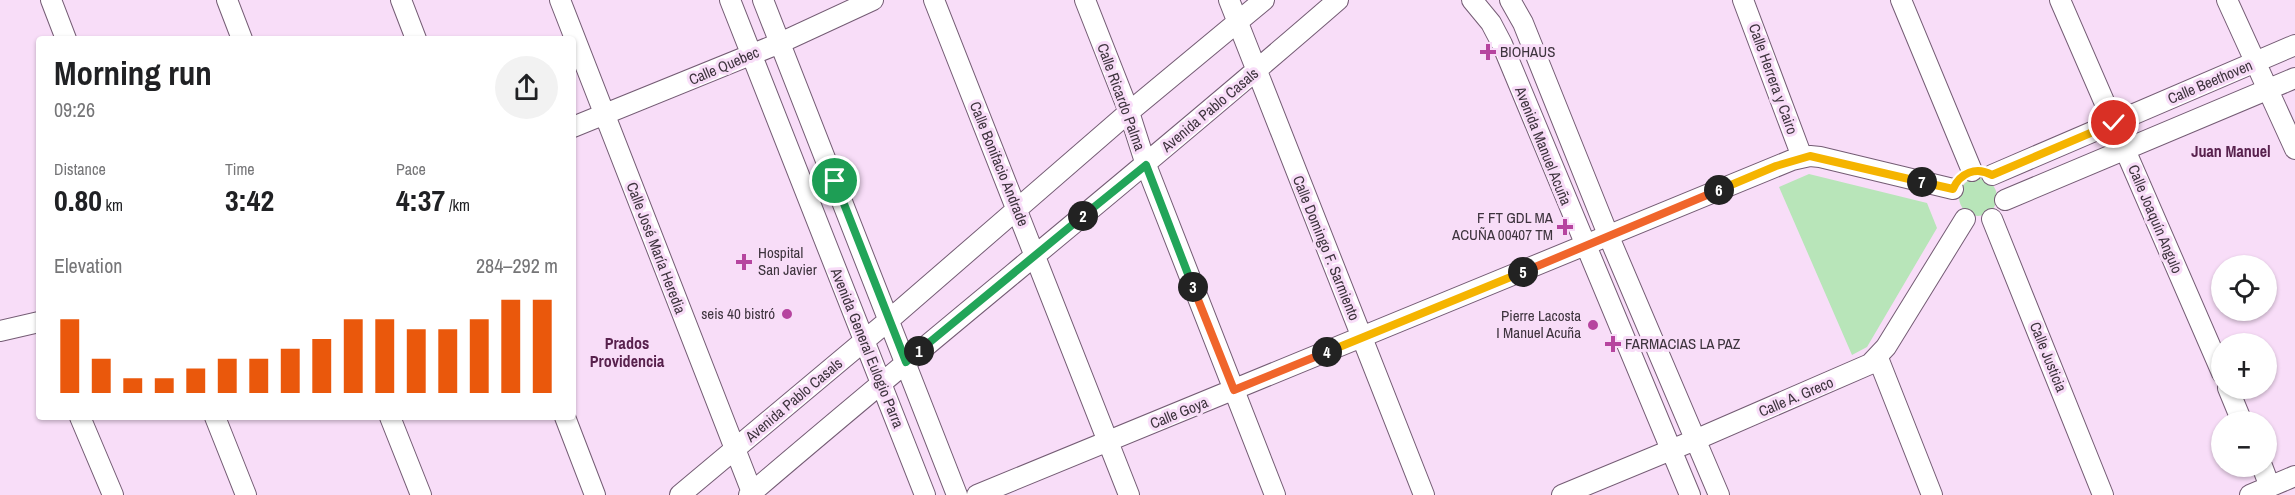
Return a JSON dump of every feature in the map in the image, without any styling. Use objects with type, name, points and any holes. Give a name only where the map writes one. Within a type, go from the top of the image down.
[{"type":"street","points":[[51,0],[65,36]]},
{"type":"street","points":[[227,0],[241,36]]},
{"type":"street","points":[[401,0],[415,36]]},
{"type":"street","name":"Calle José María Heredia","points":[[560,0],[574,36]]},
{"type":"street","name":"Avenida General Eulogio Parra","points":[[730,0],[925,495]]},
{"type":"street","name":"Avenida General Eulogio Parra","points":[[763,0],[957,495]]},
{"type":"street","name":"Calle Quebec","points":[[576,126],[780,43],[873,0]]},
{"type":"street","name":"Calle Bonifacio Andrade","points":[[934,0],[1130,495]]},
{"type":"street","name":"Calle Ricardo Palma","points":[[1084,0],[1129,111],[1146,165],[1275,495]]},
{"type":"street","name":"Calle Domingo F. Sarmiento","points":[[1229,0],[1424,495]]},
{"type":"street","name":"Avenida Pablo Casals","points":[[680,495],[864,342],[1129,111],[1264,0]]},
{"type":"street","name":"Avenida Pablo Casals","points":[[751,494],[880,383],[1146,165],[1338,0]]},
{"type":"street","name":"Avenida Manuel Acuña","points":[[1472,0],[1491,23],[1502,44],[1690,495]]},
{"type":"street","name":"Avenida Manuel Acuña","points":[[1510,0],[1523,23],[1609,237],[1719,495]]},
{"type":"street","name":"Calle Herrera y Cairo","points":[[1743,0],[1802,157]]},
{"type":"street","points":[[1901,0],[1972,171]]},
{"type":"street","name":"Calle Joaquín Angulo","points":[[2060,0],[2211,348]]},
{"type":"street","points":[[2227,0],[2295,149]]},
{"type":"street","name":"Calle José María Heredia","points":[[576,41],[751,494]]},
{"type":"street","name":"Calle Beethoven","points":[[1992,175],[2295,45]]},
{"type":"street","name":"Calle Beethoven","points":[[2005,200],[2295,78]]},
{"type":"street","name":"Calle Goya","points":[[977,495],[1802,157],[1820,157],[1953,189]]},
{"type":"street","points":[[1972,171],[1982,171],[1992,175],[2003,188],[2005,200],[2001,211],[1992,219],[1978,223],[1965,219],[1954,206],[1953,189],[1961,177],[1972,171]]},
{"type":"street","name":"Calle A. Greco","points":[[1562,495],[1856,371],[1878,358],[1965,219]]},
{"type":"street","name":"Calle Justicia","points":[[1992,219],[2103,495]]},
{"type":"street","points":[[0,331],[36,323]]},
{"type":"street","points":[[1878,358],[1932,495]]},
{"type":"street","points":[[81,420],[112,495]]},
{"type":"street","points":[[216,420],[246,495]]},
{"type":"street","points":[[391,420],[421,495]]},
{"type":"street","points":[[566,420],[596,495]]},
{"type":"street","points":[[2250,495],[2295,476]]},
{"type":"street","points":[[2266,477],[2270,486]]},
{"type":"green space","points":[[1809,174],[1927,203],[1937,228],[1867,347],[1852,355],[1779,187]]},
{"type":"green space","points":[[1978,178],[1991,184],[1997,197],[1991,210],[1978,216],[1965,210],[1959,197],[1965,184]]},
{"type":"place","name":"BIOHAUS","points":[[1488,52]]},
{"type":"place","name":"F FT GDL MA ACUÑA 00407 TM","points":[[1565,227]]},
{"type":"place","name":"Hospital San Javier","points":[[744,262]]},
{"type":"place","name":"seis 40 bistró","points":[[787,314]]},
{"type":"place","name":"Pierre Lacosta I Manuel Acuña","points":[[1593,325]]},
{"type":"place","name":"FARMACIAS LA PAZ","points":[[1613,344]]},
{"type":"district","name":"Juan Manuel","points":[[2231,151]]},
{"type":"district","name":"Prados Providencia","points":[[627,352]]},
{"type":"route","points":[[835,181],[906,362],[1146,165],[1234,390],[1792,160],[1810,156],[1820,157],[1953,189],[1958,180],[1967,173],[1982,171],[1992,175],[2114,123]]}]
